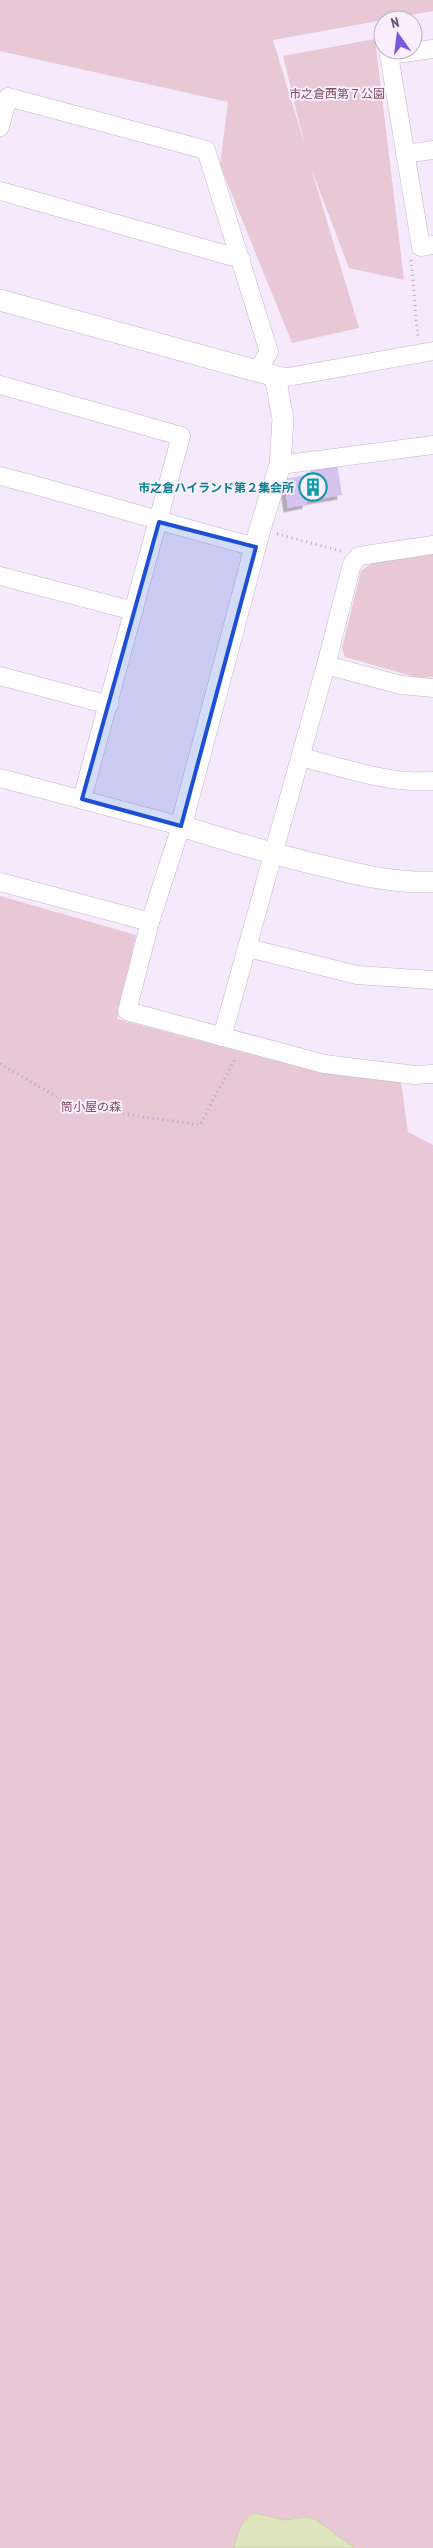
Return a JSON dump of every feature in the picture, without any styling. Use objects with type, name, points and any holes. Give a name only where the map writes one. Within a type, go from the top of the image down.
[{"type":"street","points":[[427,246],[405,154],[389,55],[433,49]]},
{"type":"street","points":[[0,127],[8,97],[206,150],[269,352],[267,373],[283,419],[280,465],[258,538],[181,826],[150,922],[127,1011],[324,1064],[415,1075],[433,1074]]},
{"type":"street","points":[[405,154],[433,150]]},
{"type":"street","points":[[0,191],[241,259]]},
{"type":"street","points":[[0,300],[267,373],[288,377],[426,352]]},
{"type":"street","points":[[0,385],[181,436],[82,799]]},
{"type":"street","points":[[280,465],[433,445]]},
{"type":"street","points":[[0,476],[159,522],[258,538]]},
{"type":"street","points":[[222,1037],[248,948],[272,854],[301,757],[352,564],[359,556],[433,545]]},
{"type":"street","points":[[0,576],[134,612]]},
{"type":"street","points":[[326,665],[401,685],[433,688]]},
{"type":"street","points":[[0,676],[109,705]]},
{"type":"street","points":[[301,757],[391,780],[433,781]]},
{"type":"street","points":[[0,778],[181,826],[272,854],[375,878],[413,883],[433,882]]},
{"type":"street","points":[[0,882],[150,922]]},
{"type":"street","points":[[248,948],[357,975],[433,980]]},
{"type":"path","points":[[426,352],[410,254],[427,246]]},
{"type":"path","points":[[258,538],[359,556]]},
{"type":"path","points":[[0,1064],[74,1107],[200,1125],[243,1042]]},
{"type":"highlighted area","points":[[159,522],[256,547],[181,826],[82,799]]},
{"type":"green space","name":"市之倉西第７公園","points":[[0,0],[433,0],[433,11],[423,13],[423,10],[373,10],[373,22],[273,40],[305,146],[283,56],[373,39],[373,60],[378,60],[404,280],[349,268],[311,168],[359,328],[292,343],[220,165],[228,102],[0,51]]},
{"type":"green space","points":[[433,551],[433,677],[419,678],[345,657],[342,648],[361,571],[376,560]]},
{"type":"green space","name":"筒小屋の森","points":[[0,896],[136,935],[117,1019],[273,1060],[401,1082],[408,1132],[433,1145],[433,2548],[0,2548]]},
{"type":"shaded area","points":[[255,2513],[284,2520],[306,2517],[315,2519],[354,2548],[234,2548],[243,2523],[250,2515]]},
{"type":"building","name":"市之倉ハイランド第２集会所","points":[[337,464],[342,495],[307,501],[307,504],[288,508],[284,479],[312,474],[310,469]]},
{"type":"place","name":"市之倉ハイランド第２集会所","points":[[313,487]]}]
